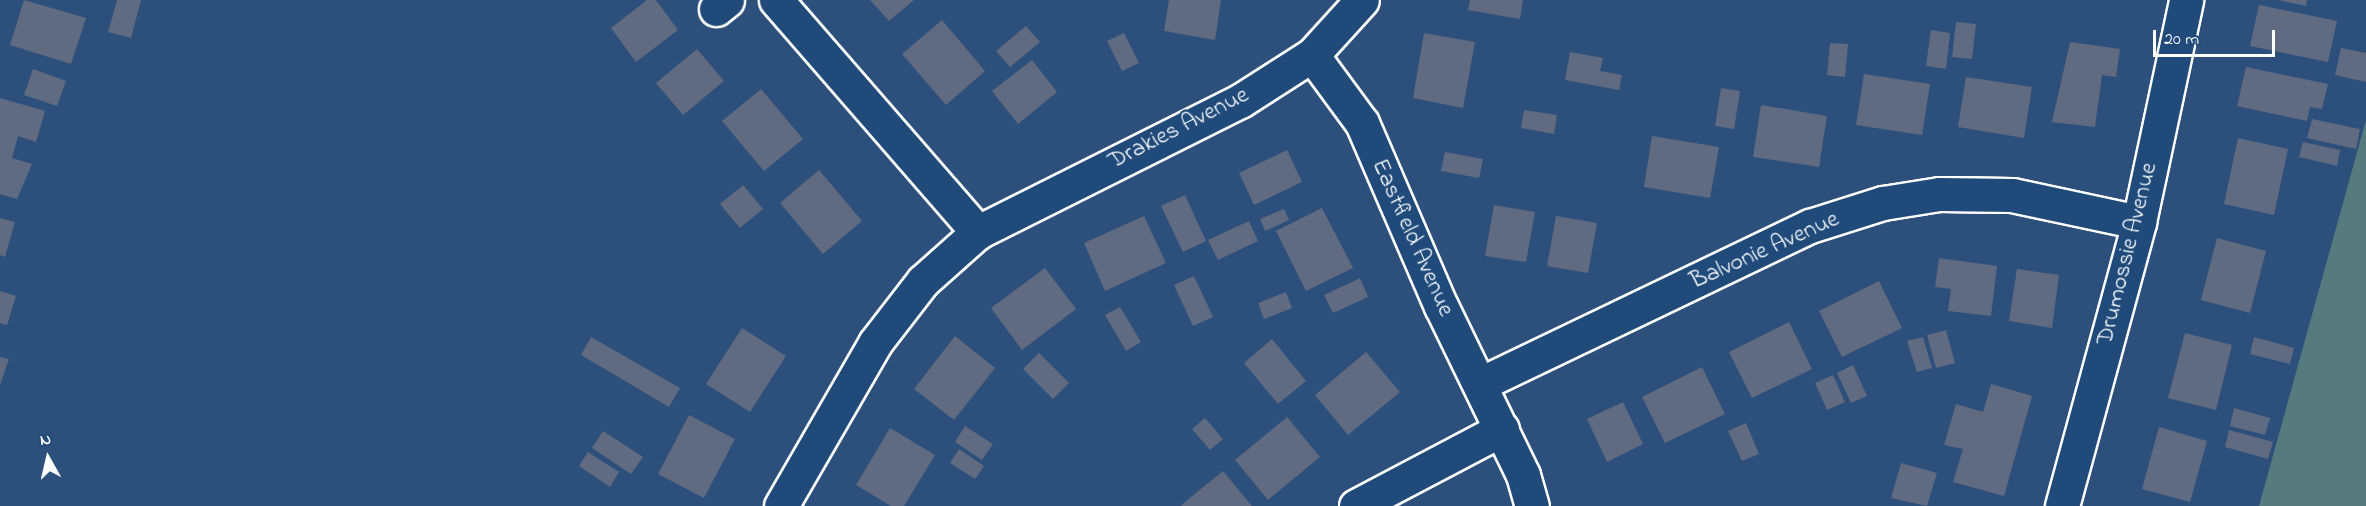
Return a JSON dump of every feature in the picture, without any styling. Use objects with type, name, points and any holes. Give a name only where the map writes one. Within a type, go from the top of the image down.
[{"type":"street","points":[[776,0],[978,232]]},
{"type":"street","name":"Drakies Avenue","points":[[781,506],[875,343],[923,281],[978,232],[1240,101],[1312,55],[1362,0]]},
{"type":"street","name":"Drumossie Avenue","points":[[2062,506],[2139,222],[2186,0]]},
{"type":"street","name":"Eastfield Avenue","points":[[1312,55],[1362,123],[1502,429],[1532,506]]},
{"type":"street","name":"Balvonie Avenue","points":[[1480,384],[1810,226],[1883,203],[1939,194],[2012,195],[2139,222]]},
{"type":"street","points":[[1356,506],[1502,429]]},
{"type":"green space","points":[[2366,120],[2366,506],[2259,506]]},
{"type":"building","points":[[24,0],[86,18],[71,64],[10,45]]},
{"type":"building","points":[[117,0],[141,0],[131,38],[108,32]]},
{"type":"building","points":[[647,0],[656,0],[678,30],[636,62],[611,28]]},
{"type":"building","points":[[870,0],[914,0],[889,21]]},
{"type":"building","points":[[1169,0],[1221,0],[1215,40],[1164,31]]},
{"type":"building","points":[[1470,0],[1523,0],[1520,19],[1468,10]]},
{"type":"building","points":[[2278,0],[2307,0],[2306,6]]},
{"type":"building","points":[[2259,5],[2337,21],[2328,62],[2250,46]]},
{"type":"building","points":[[942,20],[985,71],[946,105],[902,54]]},
{"type":"building","points":[[1956,22],[1976,24],[1972,59],[1952,57]]},
{"type":"building","points":[[1026,26],[1040,42],[1010,67],[996,51]]},
{"type":"building","points":[[1931,30],[1950,33],[1946,69],[1926,66]]},
{"type":"building","points":[[1124,33],[1139,63],[1122,71],[1107,41]]},
{"type":"building","points":[[1424,33],[1475,42],[1463,108],[1413,98]]},
{"type":"building","points":[[2070,42],[2120,49],[2116,77],[2102,75],[2095,127],[2052,122]]},
{"type":"building","points":[[1830,43],[1848,44],[1845,77],[1827,75]]},
{"type":"building","points":[[2341,48],[2366,53],[2366,82],[2335,75]]},
{"type":"building","points":[[697,49],[724,81],[683,115],[656,83]]},
{"type":"building","points":[[1570,52],[1603,58],[1600,71],[1622,75],[1619,90],[1565,80]]},
{"type":"building","points":[[1032,60],[1057,92],[1018,124],[992,91]]},
{"type":"building","points":[[2246,67],[2328,84],[2322,109],[2310,107],[2307,121],[2237,106]]},
{"type":"building","points":[[33,69],[66,81],[57,106],[24,95]]},
{"type":"building","points":[[1864,74],[1930,84],[1922,135],[1856,125]]},
{"type":"building","points":[[1966,77],[2032,87],[2024,138],[1958,127]]},
{"type":"building","points":[[1721,88],[1740,91],[1734,129],[1715,126]]},
{"type":"building","points":[[761,89],[803,139],[764,171],[722,121]]},
{"type":"building","points":[[0,98],[45,111],[36,142],[18,136],[12,158],[32,164],[17,199],[0,194]]},
{"type":"building","points":[[1761,105],[1827,116],[1819,167],[1753,157]]},
{"type":"building","points":[[1524,110],[1557,115],[1554,134],[1521,128]]},
{"type":"building","points":[[2312,119],[2360,129],[2356,149],[2307,138]]},
{"type":"building","points":[[1652,136],[1719,147],[1710,198],[1644,187]]},
{"type":"building","points":[[2238,138],[2288,149],[2274,215],[2224,204]]},
{"type":"building","points":[[2303,142],[2340,150],[2337,166],[2299,157]]},
{"type":"building","points":[[1287,150],[1302,182],[1254,205],[1239,173]]},
{"type":"building","points":[[1445,152],[1483,159],[1479,178],[1441,171]]},
{"type":"building","points":[[819,170],[862,221],[823,254],[780,203]]},
{"type":"building","points":[[743,185],[763,209],[740,228],[720,204]]},
{"type":"building","points":[[1185,195],[1206,241],[1183,252],[1161,206]]},
{"type":"building","points":[[1494,205],[1535,212],[1526,262],[1485,256]]},
{"type":"building","points":[[1322,208],[1353,268],[1306,291],[1276,231]]},
{"type":"building","points":[[1284,209],[1289,220],[1265,231],[1260,219]]},
{"type":"building","points":[[1144,216],[1166,263],[1105,291],[1084,243]]},
{"type":"building","points":[[1556,216],[1597,223],[1588,273],[1547,266]]},
{"type":"building","points":[[0,218],[15,222],[5,257],[0,255]]},
{"type":"building","points":[[1249,221],[1258,241],[1218,260],[1208,240]]},
{"type":"building","points":[[2217,238],[2266,251],[2250,313],[2201,300]]},
{"type":"building","points":[[1939,258],[1997,266],[1991,316],[1948,311],[1951,289],[1935,287]]},
{"type":"building","points":[[1045,268],[1076,309],[1022,350],[991,308]]},
{"type":"building","points":[[2017,269],[2059,275],[2052,328],[2009,321]]},
{"type":"building","points":[[1194,276],[1213,317],[1193,326],[1174,285]]},
{"type":"building","points":[[1360,278],[1368,297],[1333,313],[1324,295]]},
{"type":"building","points":[[1879,281],[1902,328],[1842,357],[1819,311]]},
{"type":"building","points":[[0,291],[16,296],[7,325],[0,323]]},
{"type":"building","points":[[1286,292],[1292,308],[1264,319],[1258,303]]},
{"type":"building","points":[[1120,307],[1141,342],[1126,351],[1105,315]]},
{"type":"building","points":[[1789,322],[1812,369],[1752,398],[1729,352]]},
{"type":"building","points":[[742,328],[786,356],[750,412],[706,384]]},
{"type":"building","points":[[1946,330],[1955,363],[1936,368],[1927,335]]},
{"type":"building","points":[[2185,333],[2232,345],[2216,410],[2168,398]]},
{"type":"building","points":[[955,336],[995,368],[954,420],[914,389]]},
{"type":"building","points":[[591,337],[680,388],[669,407],[581,355]]},
{"type":"building","points":[[1923,337],[1932,368],[1917,372],[1907,341]]},
{"type":"building","points":[[2254,337],[2294,348],[2290,364],[2250,354]]},
{"type":"building","points":[[1272,339],[1306,381],[1278,404],[1244,363]]},
{"type":"building","points":[[1366,352],[1400,392],[1348,435],[1315,395]]},
{"type":"building","points":[[1039,353],[1069,383],[1053,399],[1023,369]]},
{"type":"building","points":[[0,357],[9,359],[0,385]]},
{"type":"building","points":[[1853,365],[1867,396],[1851,403],[1837,373]]},
{"type":"building","points":[[1702,367],[1725,414],[1665,443],[1642,397]]},
{"type":"building","points":[[1833,375],[1845,402],[1827,410],[1815,383]]},
{"type":"building","points":[[1991,384],[2032,396],[2004,496],[1953,482],[1963,449],[1944,445],[1956,404],[1983,412]]},
{"type":"building","points":[[1623,402],[1643,444],[1607,462],[1587,419]]},
{"type":"building","points":[[2234,408],[2270,418],[2265,435],[2230,426]]},
{"type":"building","points":[[689,415],[735,439],[704,498],[658,474]]},
{"type":"building","points":[[1287,417],[1320,457],[1268,500],[1235,460]]},
{"type":"building","points":[[1205,418],[1223,439],[1210,450],[1192,429]]},
{"type":"building","points":[[1746,423],[1759,454],[1742,461],[1728,431]]},
{"type":"building","points":[[965,426],[993,444],[982,460],[955,442]]},
{"type":"building","points":[[2159,427],[2207,441],[2190,502],[2142,489]]},
{"type":"building","points":[[890,428],[935,455],[904,506],[891,506],[856,485]]},
{"type":"building","points":[[2229,430],[2273,442],[2268,459],[2225,447]]},
{"type":"building","points":[[603,431],[643,457],[631,474],[592,448]]},
{"type":"building","points":[[959,449],[984,466],[975,479],[950,463]]},
{"type":"building","points":[[588,452],[619,472],[610,487],[579,466]]},
{"type":"building","points":[[1901,463],[1937,473],[1927,506],[1891,498]]},
{"type":"building","points":[[1223,471],[1252,506],[1181,506],[1186,501]]}]
